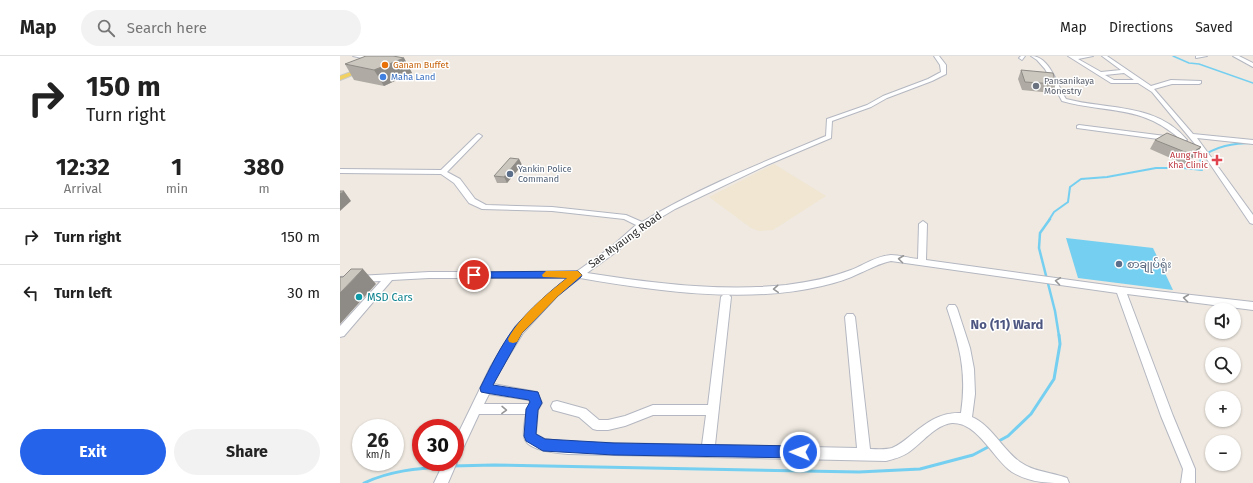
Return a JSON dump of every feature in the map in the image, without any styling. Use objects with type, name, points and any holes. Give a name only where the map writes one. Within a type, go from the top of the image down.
[{"type":"main road","points":[[340,74],[381,60]]},
{"type":"main road","points":[[340,78],[381,60]]},
{"type":"street","points":[[355,56],[381,60]]},
{"type":"street","name":"Sae Myaung Road","points":[[464,434],[495,369],[519,330],[554,293],[613,250],[642,225],[672,207],[704,191],[829,137],[829,120],[869,106],[886,97],[944,73],[943,65],[936,56]]},
{"type":"street","points":[[1033,56],[1039,59],[1045,67],[1064,100],[1144,114],[1159,120],[1184,140]]},
{"type":"street","points":[[1071,57],[1091,56]]},
{"type":"street","points":[[1104,56],[1150,88],[1196,142],[1253,221]]},
{"type":"street","points":[[1198,56],[1205,56]]},
{"type":"street","points":[[1235,56],[1253,65]]},
{"type":"street","points":[[1071,57],[1115,83],[1139,80]]},
{"type":"street","points":[[1099,74],[1126,71]]},
{"type":"street","points":[[1150,88],[1171,82],[1199,82]]},
{"type":"street","points":[[1079,127],[1196,142]]},
{"type":"street","points":[[443,172],[479,136]]},
{"type":"street","points":[[1191,136],[1253,142]]},
{"type":"street","points":[[340,171],[443,172],[457,181],[472,201],[485,207],[552,209],[626,217],[642,225]]},
{"type":"street","points":[[922,262],[923,224]]},
{"type":"street","points":[[340,280],[429,275],[578,275],[622,282],[682,288],[745,291],[786,288],[822,283],[855,272],[881,260],[891,258],[1121,290],[1253,306]]},
{"type":"street","points":[[340,333],[390,277]]},
{"type":"street","points":[[1121,290],[1167,416],[1189,468],[1188,483]]},
{"type":"street","points":[[708,450],[726,297]]},
{"type":"street","points":[[952,308],[963,338],[968,369],[970,390],[966,419]]},
{"type":"street","points":[[850,317],[864,454]]},
{"type":"street","points":[[486,388],[534,396],[536,403],[532,409],[530,436],[543,445],[614,449],[864,454],[895,453],[932,426],[949,418],[966,419],[982,431],[1016,467],[1041,479],[1062,483]]},
{"type":"street","points":[[557,406],[582,413],[597,425],[625,422],[653,410],[713,410]]},
{"type":"street","points":[[476,409],[532,409]]},
{"type":"street","points":[[441,483],[447,471]]},
{"type":"shaded area","points":[[774,164],[826,196],[773,230],[759,231],[751,228],[709,197]]},
{"type":"water","points":[[1066,238],[1153,248],[1173,290],[1078,278]]},
{"type":"building","points":[[366,56],[393,56],[404,58],[374,70],[345,64]]},
{"type":"building","points":[[1021,70],[1053,73],[1056,84],[1025,82]]},
{"type":"building","points":[[1167,133],[1201,147],[1190,154],[1155,140]]},
{"type":"building","points":[[510,158],[519,159],[504,177],[494,176]]},
{"type":"building","points":[[351,269],[363,269],[340,293],[340,277],[343,277]]},
{"type":"waterway","points":[[1173,56],[1189,63],[1199,64],[1253,83]]},
{"type":"waterway","points":[[1049,220],[1054,212],[1068,202],[1070,187],[1081,179],[1107,177],[1156,168],[1184,168],[1202,170],[1200,158],[1206,154],[1219,148],[1253,143]]},
{"type":"waterway","points":[[1050,219],[1040,233],[1039,248],[1055,311],[1059,336]]},
{"type":"waterway","points":[[997,442],[1008,436],[1031,414],[1054,379],[1060,344],[1059,335]]},
{"type":"waterway","points":[[464,466],[859,472],[920,469],[973,455],[990,446]]},
{"type":"waterway","points":[[364,483],[394,473],[412,470]]},
{"type":"slow traffic","points":[[513,339],[519,330],[554,293],[578,275],[546,275]]},
{"type":"place","name":"Ganam Buffet","points":[[385,65]]},
{"type":"place","name":"Maha Land","points":[[383,77]]},
{"type":"place","name":"Pansanikaya Monestry","points":[[1036,86]]},
{"type":"place","name":"Aung Thu Kha Clinic","points":[[1217,160]]},
{"type":"place","name":"Yankin Police Command","points":[[510,174]]},
{"type":"place","name":"စာချုပ်ရုံး","points":[[1119,264]]},
{"type":"place","name":"MSD Cars","points":[[359,297]]},
{"type":"district","name":"No (11) Ward","points":[[1007,324]]},
{"type":"route","points":[[474,275],[578,275],[554,293],[519,330],[495,369],[486,388],[534,396],[536,403],[532,409],[530,436],[543,445],[568,448],[800,452]]}]
